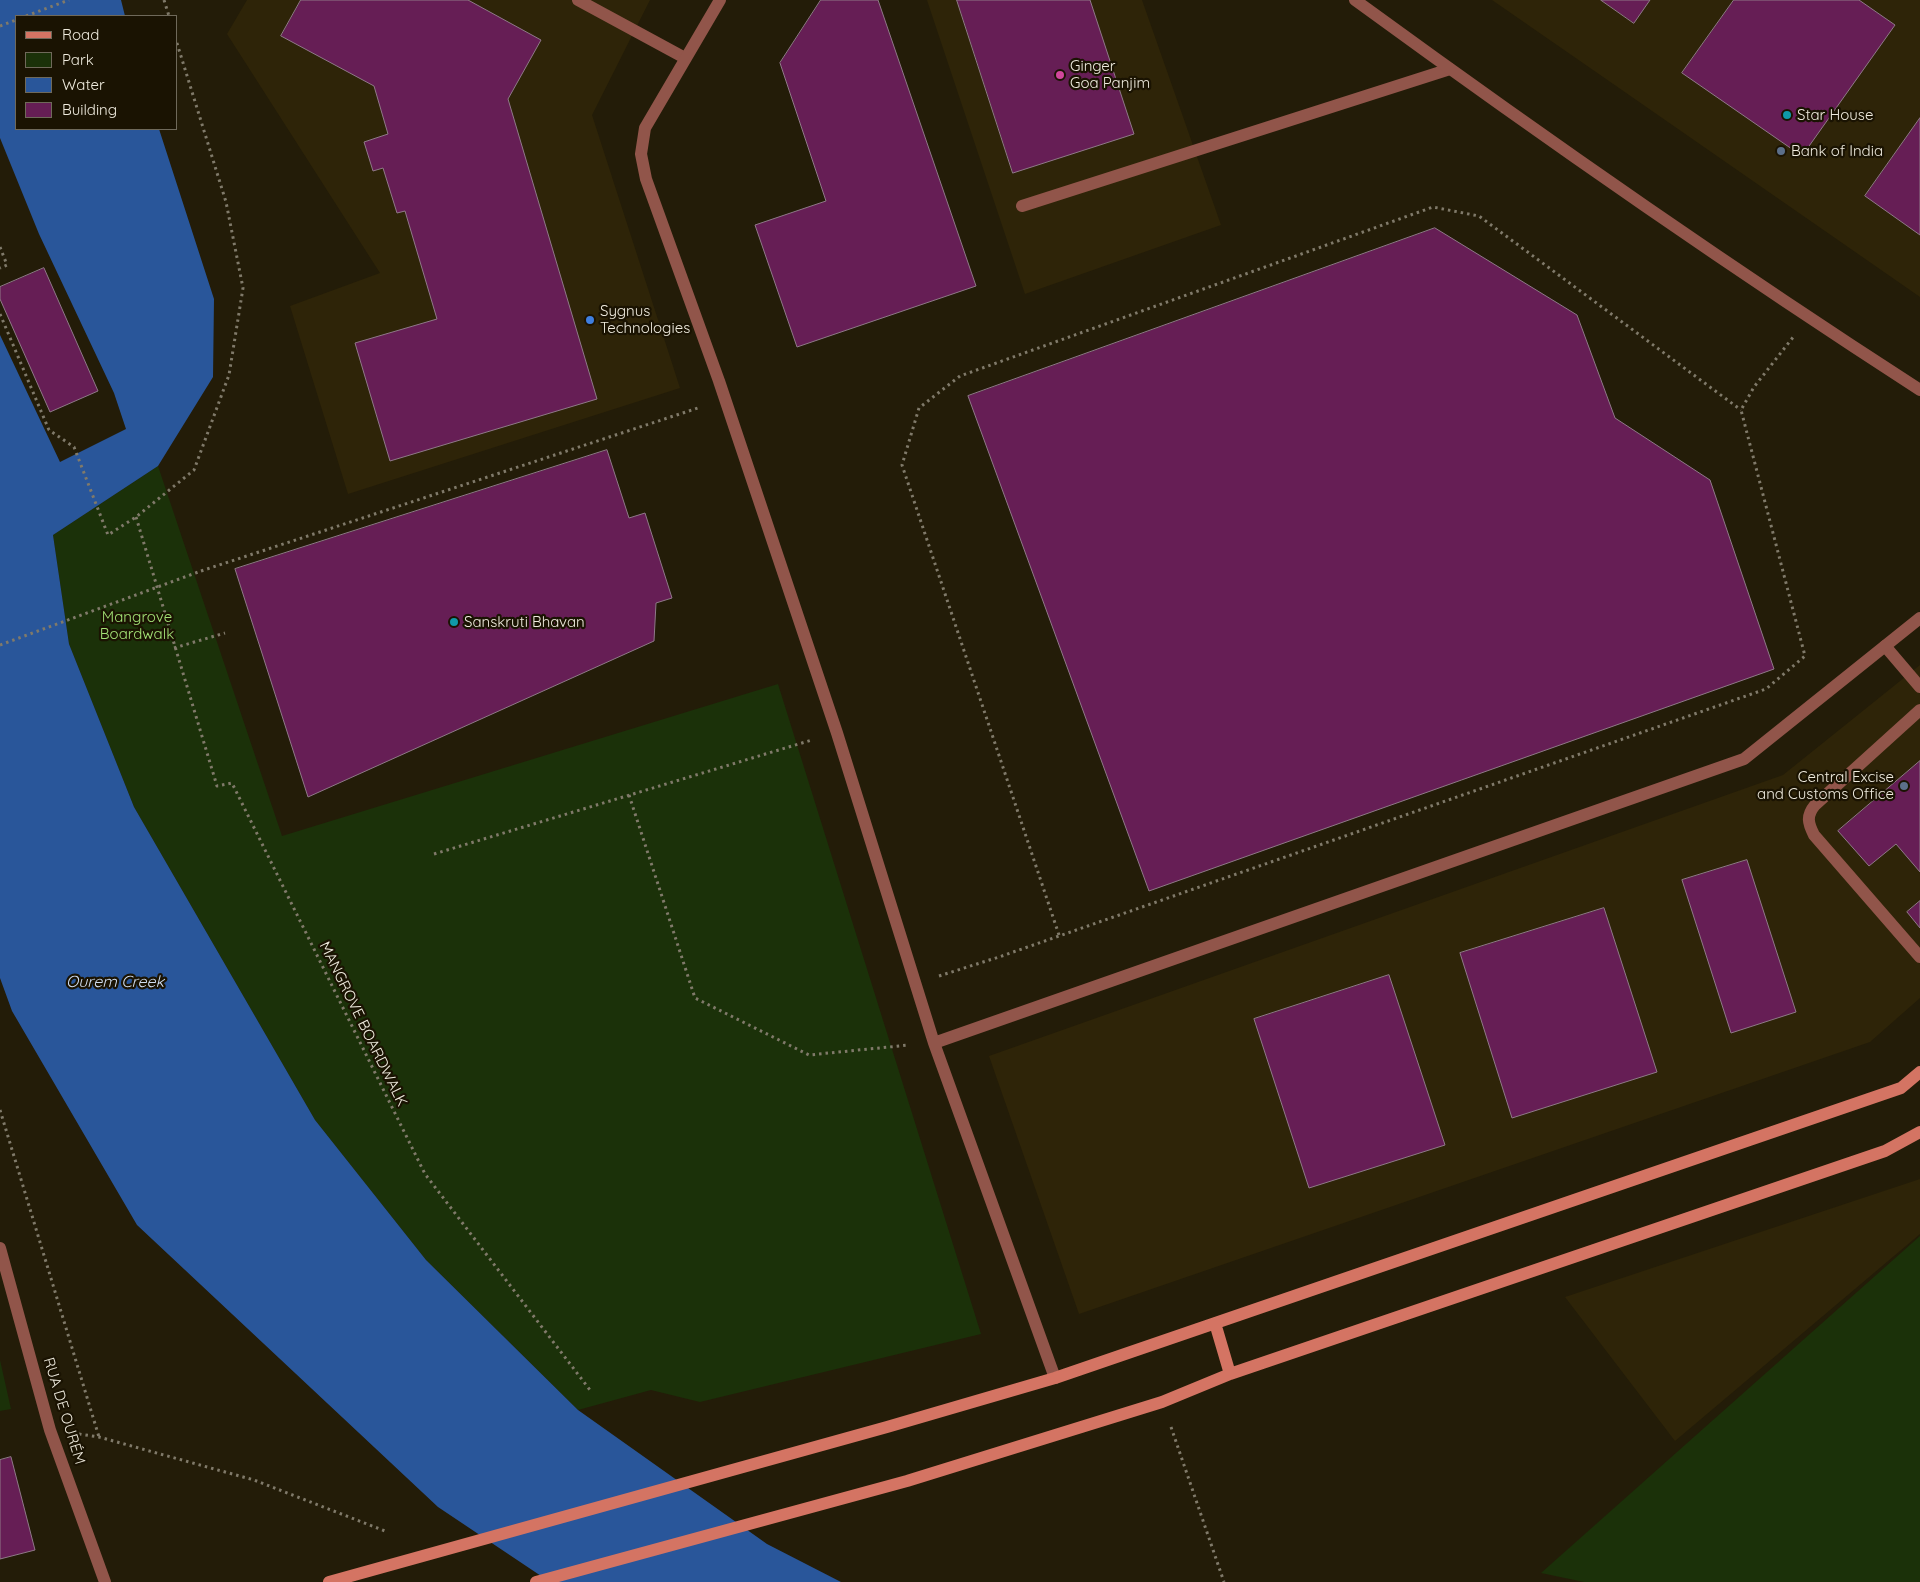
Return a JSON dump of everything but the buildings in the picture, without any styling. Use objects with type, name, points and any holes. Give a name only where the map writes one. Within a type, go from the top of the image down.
[{"type":"main road","points":[[334,1581],[887,1427],[1055,1378],[1901,1088],[1920,1072]]},
{"type":"main road","points":[[536,1582],[906,1481],[1162,1402],[1230,1374],[1885,1151],[1920,1132]]},
{"type":"main road","points":[[1216,1323],[1230,1374]]},
{"type":"street","points":[[578,0],[685,58]]},
{"type":"street","points":[[720,0],[645,128],[642,154],[646,178],[725,399],[837,733],[934,1042],[1055,1378]]},
{"type":"street","points":[[1356,0],[1450,69],[1808,318],[1920,390]]},
{"type":"street","points":[[1022,206],[1450,69]]},
{"type":"street","points":[[934,1042],[1744,759],[1920,618]]},
{"type":"street","points":[[1885,646],[1920,687]]},
{"type":"street","points":[[1920,710],[1815,805],[1809,813],[1808,823],[1814,835],[1920,957]]},
{"type":"street","name":"RUA DE OURÉM","points":[[0,1248],[50,1430],[105,1582]]},
{"type":"path","points":[[29,15],[69,0]]},
{"type":"path","points":[[164,0],[169,15]]},
{"type":"path","points":[[0,26],[15,20]]},
{"type":"path","points":[[0,314],[49,430],[74,447],[108,535],[136,517],[194,470],[229,375],[243,288],[226,202],[178,46]]},
{"type":"path","points":[[916,983],[999,957],[1766,688],[1805,656],[1741,410],[1479,216],[1433,207],[960,376],[919,408],[902,466],[1059,935]]},
{"type":"path","points":[[0,247],[7,264],[0,268]]},
{"type":"path","points":[[1741,410],[1754,387],[1808,318]]},
{"type":"path","points":[[0,645],[201,571],[725,399]]},
{"type":"path","name":"MANGROVE BOARDWALK","points":[[136,517],[217,786],[232,783],[425,1174],[590,1390]]},
{"type":"path","points":[[174,648],[225,633]]},
{"type":"path","points":[[434,854],[837,733]]},
{"type":"path","points":[[629,795],[695,998],[808,1055],[934,1042]]},
{"type":"path","points":[[0,1110],[99,1437]]},
{"type":"path","points":[[1162,1402],[1224,1582]]},
{"type":"path","points":[[50,1430],[99,1437],[254,1480],[385,1531]]},
{"type":"shaded area","points":[[247,0],[650,0],[592,115],[680,388],[348,494],[290,306],[380,273],[227,34]]},
{"type":"shaded area","name":"Ginger Goa Panjim","points":[[927,0],[1142,0],[1221,225],[1025,294]]},
{"type":"shaded area","name":"Bank of India","points":[[1492,0],[1920,0],[1920,297],[1619,88]]},
{"type":"shaded area","points":[[1920,665],[1920,998],[1870,1042],[1079,1314],[989,1056],[1783,775]]},
{"type":"shaded area","points":[[1920,1179],[1920,1234],[1675,1441],[1565,1297]]},
{"type":"green space","name":"Mangrove Boardwalk","points":[[158,466],[282,836],[778,684],[981,1334],[700,1402],[651,1390],[578,1410],[426,1260],[315,1120],[134,807],[69,644],[53,535]]},
{"type":"green space","points":[[1920,1236],[1920,1582],[1584,1582],[1541,1573]]},
{"type":"green space","points":[[0,1360],[11,1409],[0,1411]]},
{"type":"water","name":"Ourem Creek","points":[[0,0],[121,0],[125,15],[15,15],[15,130],[159,130],[214,299],[213,377],[158,466],[53,535],[69,644],[134,807],[315,1120],[426,1260],[578,1410],[767,1544],[841,1582],[550,1582],[438,1507],[137,1225],[12,1011],[0,978],[0,335],[60,462],[126,429],[114,393],[39,234],[0,138]]},
{"type":"place","name":"Ginger Goa Panjim","points":[[1060,75]]},
{"type":"place","name":"Star House","points":[[1787,115]]},
{"type":"place","name":"Bank of India","points":[[1781,151]]},
{"type":"place","name":"Sygnus Technologies","points":[[590,320]]},
{"type":"place","name":"Sanskruti Bhavan","points":[[454,622]]},
{"type":"place","name":"Central Excise and Customs Office","points":[[1904,786]]}]
